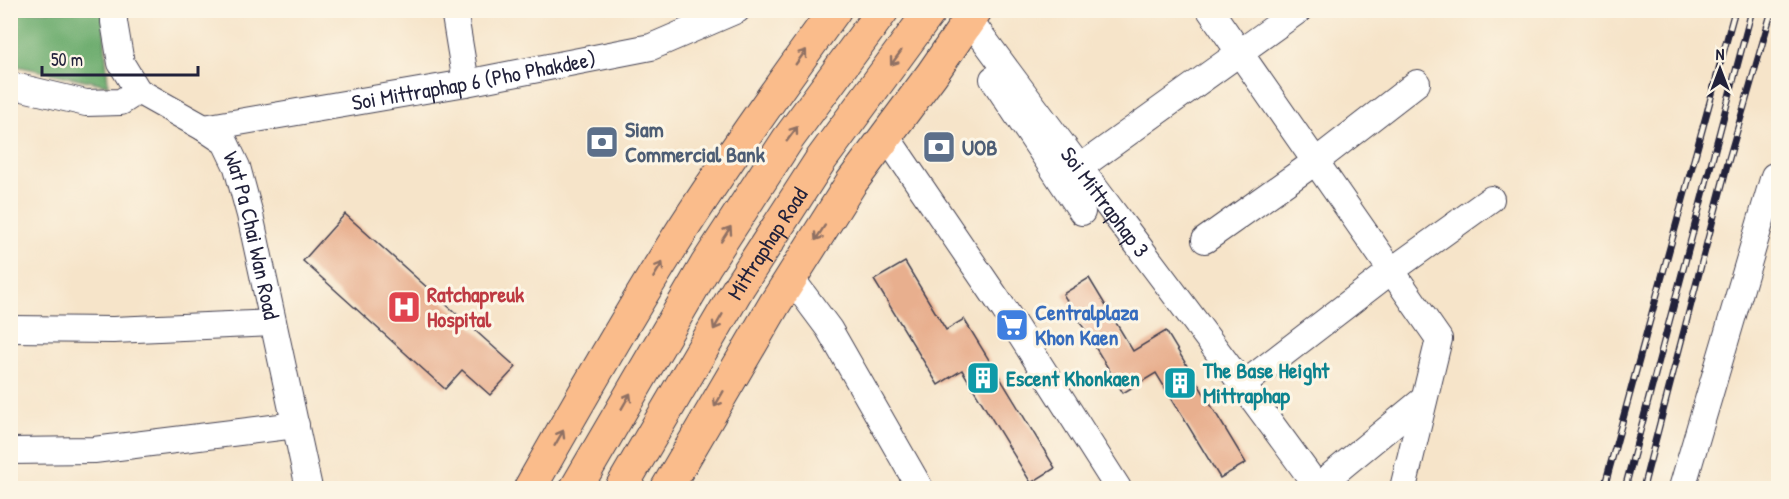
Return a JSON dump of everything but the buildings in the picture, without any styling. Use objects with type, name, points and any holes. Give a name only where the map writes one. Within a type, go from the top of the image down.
[{"type":"main road","points":[[530,489],[673,245],[768,103],[835,10]]},
{"type":"main road","name":"Mittraphap Road","points":[[576,489],[706,265],[788,139],[883,10]]},
{"type":"main road","name":"Mittraphap Road","points":[[621,489],[740,285],[794,201],[820,161],[931,10]]},
{"type":"main road","name":"Mittraphap Road","points":[[675,486],[791,278],[851,183],[969,20]]},
{"type":"main road","points":[[760,183],[768,103]]},
{"type":"main road","points":[[794,201],[851,183]]},
{"type":"street","points":[[10,85],[86,103],[121,102],[138,91],[121,63],[114,10]]},
{"type":"street","points":[[454,10],[465,83]]},
{"type":"street","name":"Soi Mittraphap 6 (Pho Phakdee)","points":[[204,128],[465,83],[651,47],[699,18],[737,10]]},
{"type":"street","points":[[1210,10],[1438,339],[1403,489]]},
{"type":"street","points":[[1079,168],[1299,10]]},
{"type":"street","points":[[969,20],[1082,212]]},
{"type":"street","name":"Soi Mittraphap 3","points":[[969,20],[1244,384],[1318,488]]},
{"type":"street","points":[[1205,240],[1316,162],[1417,83]]},
{"type":"street","name":"Wat Pa Chai Wan Road","points":[[138,91],[225,142],[237,167],[309,489]]},
{"type":"street","points":[[886,136],[1004,309],[1118,489]]},
{"type":"street","points":[[1682,489],[1774,176],[1779,177]]},
{"type":"street","points":[[1244,384],[1391,271],[1491,199]]},
{"type":"street","points":[[791,278],[829,329],[920,489]]},
{"type":"street","points":[[10,329],[113,330],[273,323]]},
{"type":"street","points":[[1318,488],[1424,399]]},
{"type":"street","points":[[10,450],[94,450],[296,425]]},
{"type":"green space","points":[[11,11],[103,11],[108,85],[11,65]]},
{"type":"railway","points":[[1604,488],[1735,10]]},
{"type":"railway","points":[[1625,488],[1752,10]]},
{"type":"railway","points":[[1643,488],[1728,162],[1772,10]]},
{"type":"place","name":"Siam Commercial Bank","points":[[602,142]]},
{"type":"place","name":"UOB","points":[[939,147]]},
{"type":"place","name":"Ratchapreuk Hospital","points":[[404,307]]},
{"type":"place","name":"Centralplaza Khon Kaen","points":[[1012,325]]},
{"type":"place","name":"Escent Khonkaen","points":[[983,378]]},
{"type":"place","name":"The Base Height Mittraphap","points":[[1180,383]]}]
